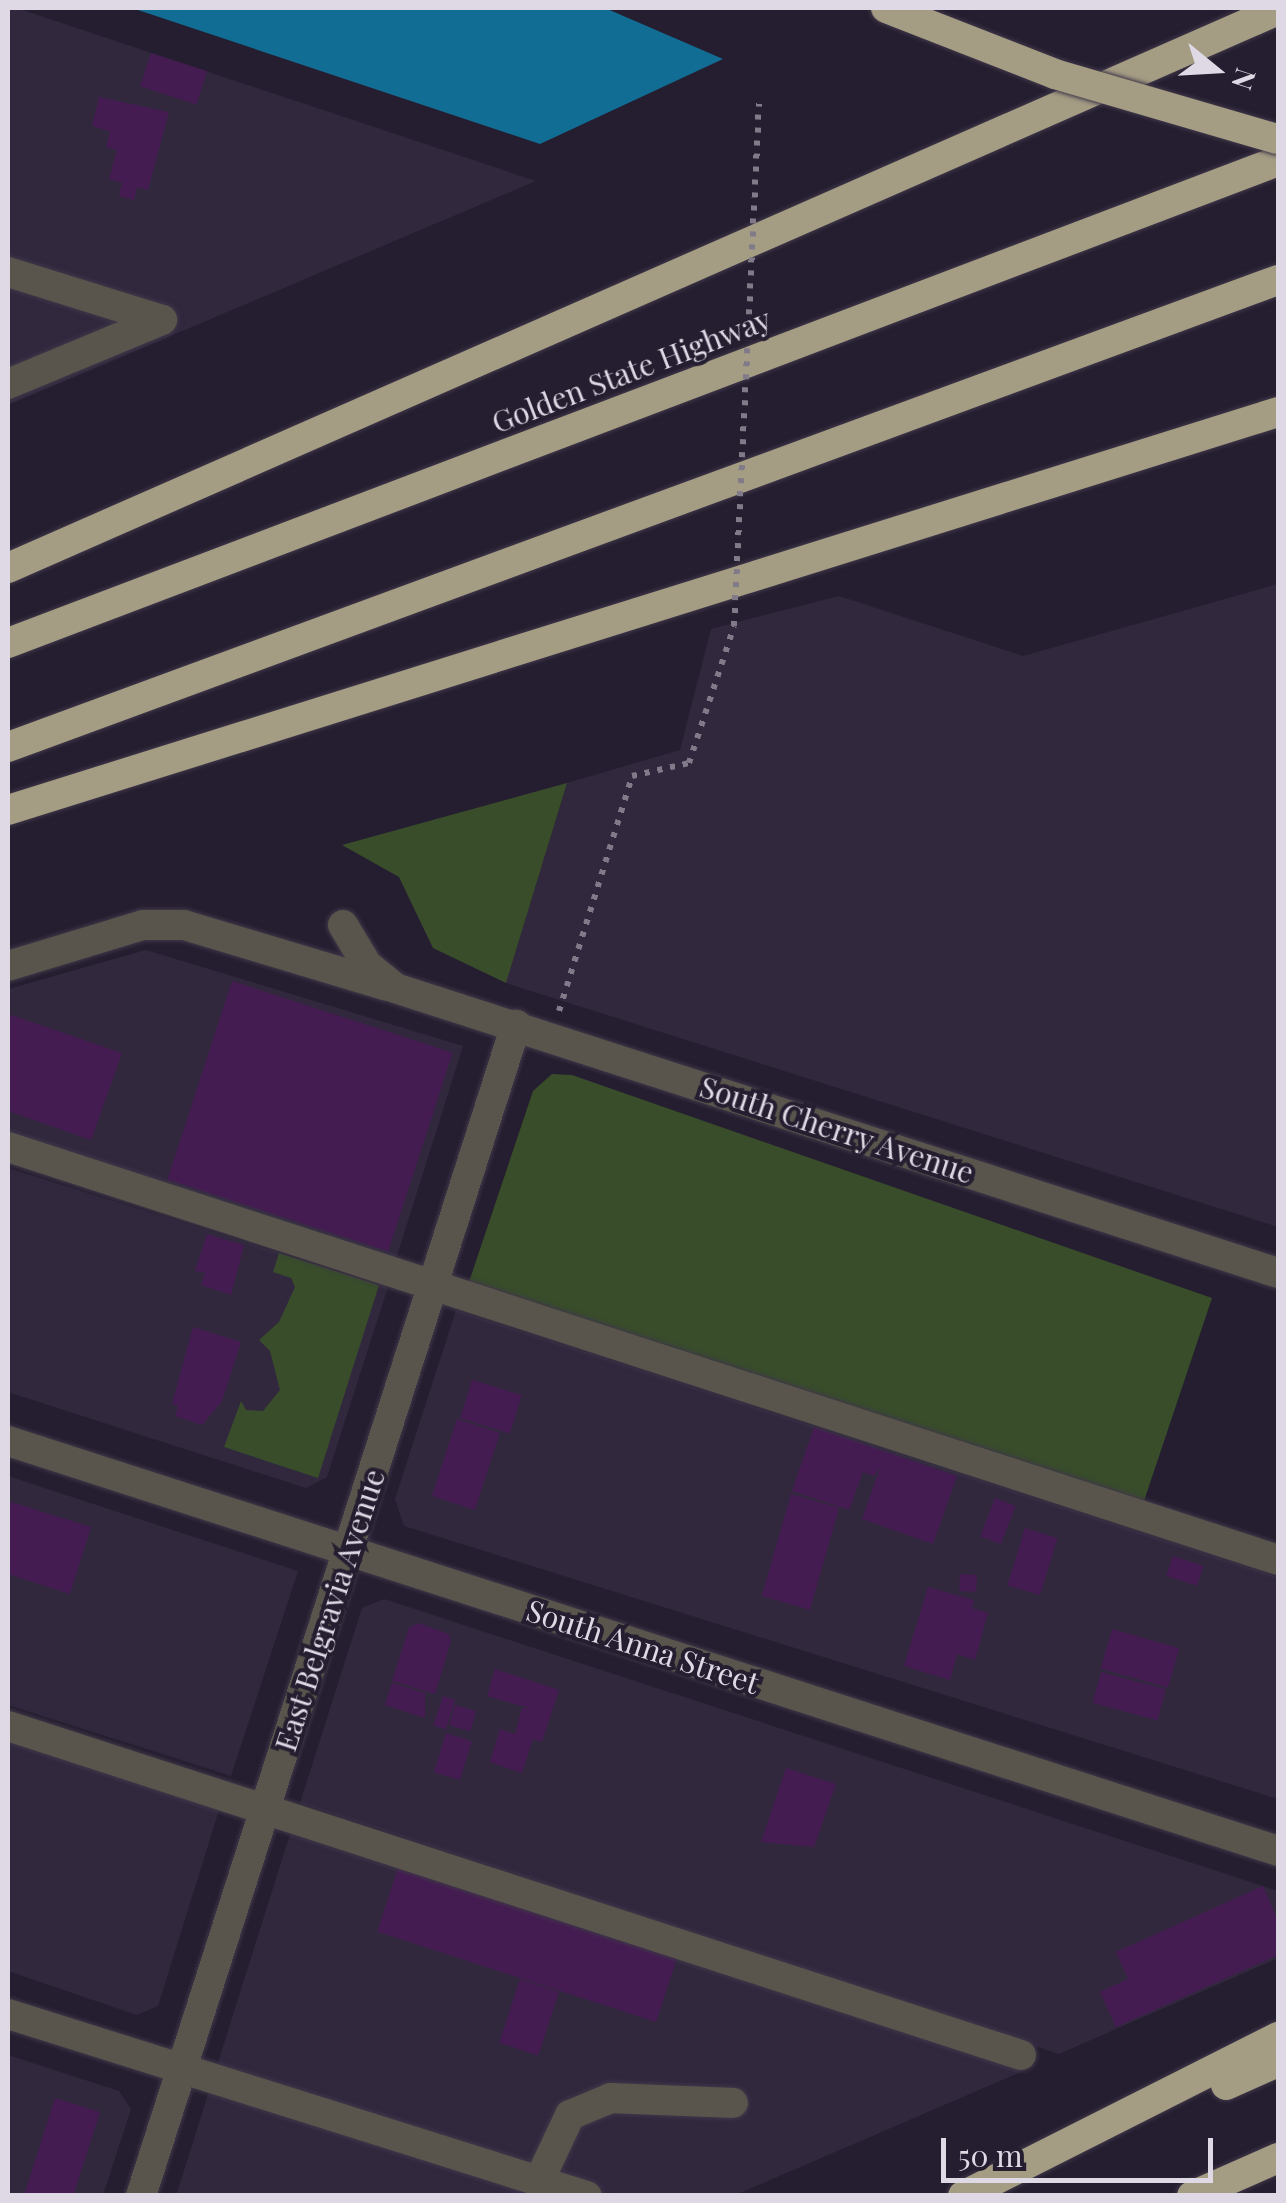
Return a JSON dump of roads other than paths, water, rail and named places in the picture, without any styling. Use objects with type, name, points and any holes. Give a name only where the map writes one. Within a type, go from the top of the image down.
[{"type":"highway","points":[[886,8],[1055,74],[1278,139]]},
{"type":"highway","points":[[8,568],[1278,10]]},
{"type":"highway","name":"Golden State Highway","points":[[8,643],[1278,161]]},
{"type":"highway","points":[[8,747],[1278,280]]},
{"type":"highway","points":[[8,810],[1278,412]]},
{"type":"highway","points":[[966,2196],[1278,2038]]},
{"type":"highway","points":[[966,2196],[1278,2062]]},
{"type":"highway","points":[[1192,2196],[1278,2158]]},
{"type":"street","points":[[8,272],[162,320],[8,384]]},
{"type":"street","name":"South Cherry Avenue","points":[[8,966],[144,925],[184,925],[551,1036],[1278,1273]]},
{"type":"street","name":"South Cherry Avenue","points":[[343,925],[368,965],[395,988]]},
{"type":"street","name":"East Belgravia Avenue","points":[[141,2196],[516,1025]]},
{"type":"street","points":[[8,1147],[1278,1560]]},
{"type":"street","name":"South Anna Street","points":[[8,1441],[1278,1851]]},
{"type":"street","points":[[8,1726],[1022,2055]]},
{"type":"street","points":[[8,2014],[587,2196]]},
{"type":"street","points":[[538,2181],[570,2115],[611,2098],[734,2103]]},
{"type":"water","points":[[132,8],[605,8],[723,59],[540,144]]}]
